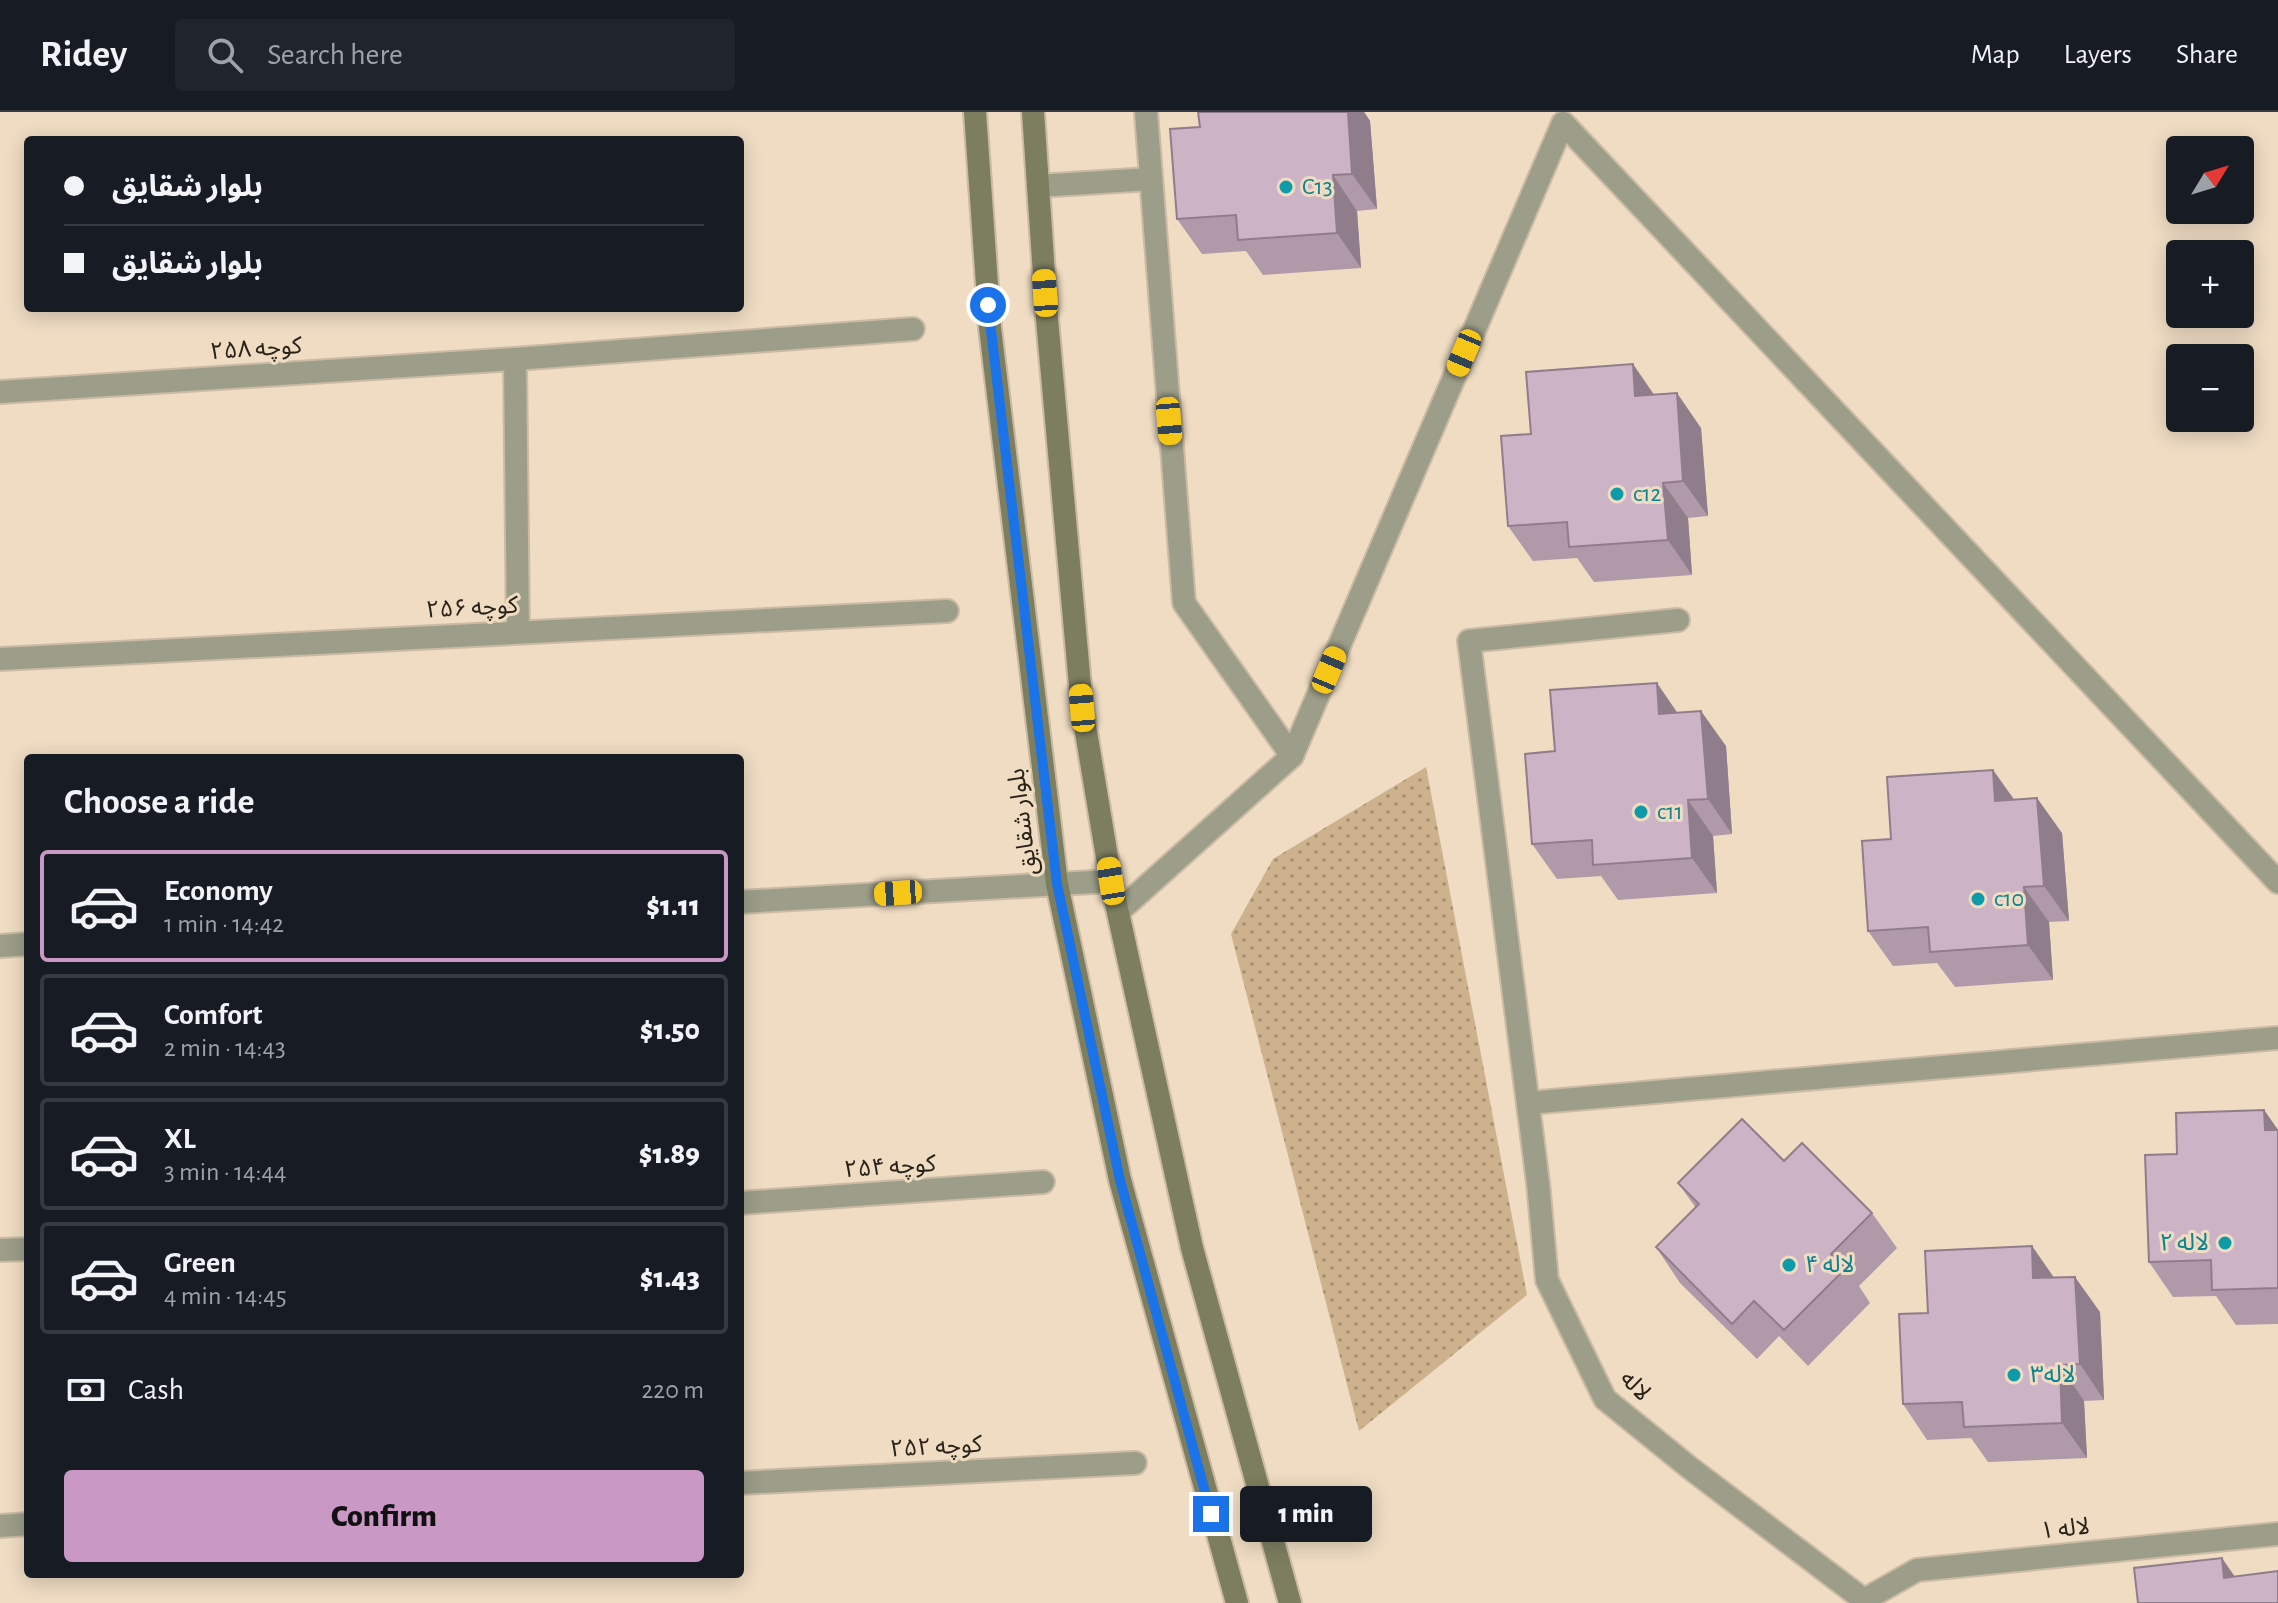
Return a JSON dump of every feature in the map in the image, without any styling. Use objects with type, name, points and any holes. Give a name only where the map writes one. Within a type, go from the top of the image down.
[{"type":"main road","name":"بلوار شقایق","points":[[975,112],[990,328],[1057,884],[1120,1180],[1237,1603]]},
{"type":"main road","points":[[1033,112],[1047,319],[1082,708],[1111,881],[1192,1248],[1290,1603]]},
{"type":"street","points":[[1146,112],[1184,603],[1292,756]]},
{"type":"street","points":[[1118,912],[1292,756],[1563,123],[2278,882]]},
{"type":"street","points":[[1038,186],[1150,179]]},
{"type":"street","name":"کوچه ۲۵۸","points":[[0,392],[515,359],[913,329]]},
{"type":"street","points":[[515,359],[518,632]]},
{"type":"street","name":"کوچه ۲۵۶","points":[[0,659],[947,611]]},
{"type":"street","name":"لاله","points":[[1678,620],[1469,641],[1528,1103],[1547,1280],[1605,1399],[1690,1468],[1866,1601]]},
{"type":"street","points":[[744,902],[1111,881]]},
{"type":"street","points":[[0,946],[24,944]]},
{"type":"street","points":[[1528,1103],[2278,1038]]},
{"type":"street","name":"کوچه ۲۵۴","points":[[744,1203],[1043,1182]]},
{"type":"street","points":[[0,1250],[24,1249]]},
{"type":"street","name":"کوچه ۲۵۲","points":[[744,1483],[1135,1463]]},
{"type":"street","points":[[0,1526],[24,1524]]},
{"type":"street","name":"لاله ۱","points":[[1866,1601],[1917,1570],[2278,1534]]},
{"type":"shaded area","points":[[1426,767],[1527,1295],[1359,1431],[1231,934],[1273,859]]},
{"type":"building","name":"C13","points":[[1198,112],[1348,112],[1352,174],[1333,175],[1337,233],[1238,240],[1236,215],[1177,219],[1170,129],[1200,127]]},
{"type":"building","name":"c12","points":[[1633,364],[1635,396],[1677,393],[1683,481],[1663,483],[1668,540],[1569,547],[1567,522],[1508,526],[1501,436],[1531,434],[1526,372]]},
{"type":"building","name":"c11","points":[[1657,683],[1659,714],[1701,711],[1708,799],[1688,800],[1692,858],[1593,865],[1592,840],[1532,844],[1525,754],[1555,751],[1550,690]]},
{"type":"building","name":"c10","points":[[1993,770],[1995,801],[2037,798],[2044,886],[2024,887],[2028,945],[1930,952],[1928,927],[1868,931],[1862,841],[1891,839],[1887,777]]},
{"type":"building","name":"لاله ۲","points":[[2264,1110],[2265,1130],[2278,1130],[2278,1288],[2212,1290],[2211,1260],[2149,1262],[2145,1155],[2177,1154],[2176,1113]]},
{"type":"building","name":"لاله ۴","points":[[1742,1119],[1784,1161],[1802,1143],[1872,1213],[1831,1254],[1846,1268],[1784,1330],[1754,1301],[1732,1324],[1656,1247],[1699,1204],[1678,1183]]},
{"type":"building","name":"لاله۳","points":[[2032,1246],[2033,1278],[2075,1277],[2080,1364],[2060,1365],[2062,1423],[1964,1427],[1962,1402],[1903,1404],[1899,1314],[1928,1313],[1925,1251]]},
{"type":"building","points":[[2222,1558],[2224,1578],[2278,1571],[2278,1603],[2138,1603],[2134,1568]]},
{"type":"place","name":"C13","points":[[1286,187]]},
{"type":"place","name":"c12","points":[[1617,494]]},
{"type":"place","name":"c11","points":[[1641,812]]},
{"type":"place","name":"c10","points":[[1978,899]]},
{"type":"place","name":"لاله ۲","points":[[2225,1243]]},
{"type":"place","name":"لاله ۴","points":[[1789,1265]]},
{"type":"place","name":"لاله۳","points":[[2014,1375]]},
{"type":"route","points":[[988,305],[1057,884],[1120,1180],[1211,1514]]}]
